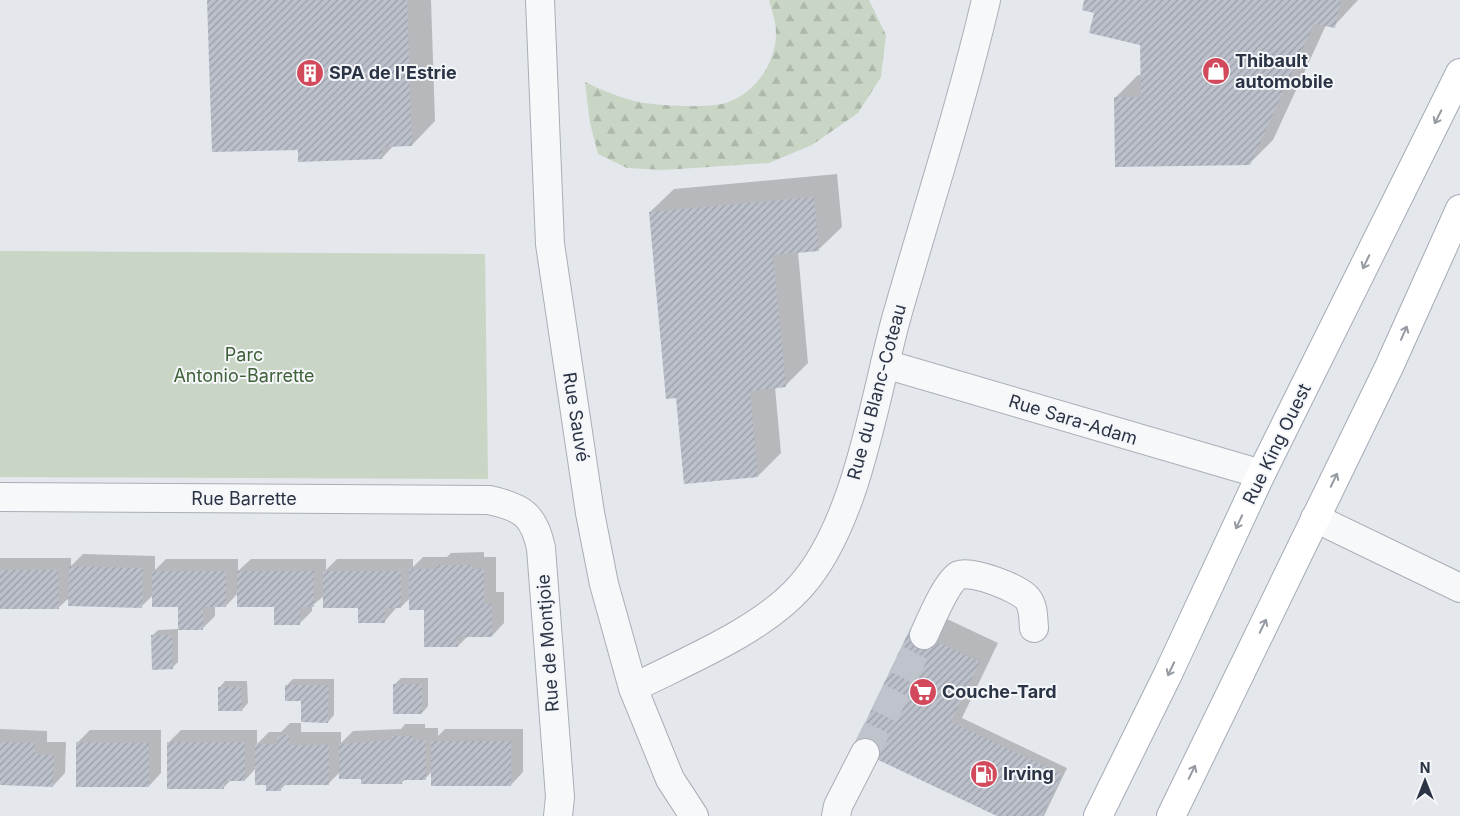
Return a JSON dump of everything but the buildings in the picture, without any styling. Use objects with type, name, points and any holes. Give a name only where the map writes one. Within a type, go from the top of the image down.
[{"type":"main road","name":"Rue King Ouest","points":[[1098,816],[1168,674],[1261,474],[1460,73]]},
{"type":"main road","points":[[1171,816],[1389,366],[1460,209]]},
{"type":"street","name":"Rue Sauvé","points":[[540,0],[550,244],[590,513],[604,584],[633,688],[670,779],[694,816]]},
{"type":"street","name":"Rue du Blanc-Coteau","points":[[633,688],[704,652],[752,625],[780,606],[801,586],[822,557],[840,523],[856,477],[885,364],[986,0]]},
{"type":"street","name":"Rue Sara-Adam","points":[[885,364],[1261,474]]},
{"type":"street","name":"Rue Barrette","points":[[0,498],[489,500]]},
{"type":"street","name":"Rue de Montjoie","points":[[489,500],[511,505],[525,514],[537,529],[542,548],[560,798],[558,816]]},
{"type":"street","points":[[1315,518],[1460,588]]},
{"type":"street","points":[[924,635],[950,584],[958,576],[967,574],[976,574],[1020,592],[1028,599],[1033,610],[1034,628]]},
{"type":"street","points":[[836,816],[838,806],[865,753]]},
{"type":"green space","points":[[769,0],[869,0],[886,35],[881,77],[858,113],[812,145],[769,163],[664,170],[627,168],[598,154],[590,123],[585,82],[609,93],[644,103],[710,106],[726,103],[755,85],[768,66],[775,44],[776,33],[774,16]]},
{"type":"green space","name":"Parc Antonio-Barrette","points":[[0,251],[485,254],[488,479],[0,477]]},
{"type":"tunnel","points":[[865,753],[924,635]]},
{"type":"place","name":"Thibault automobile","points":[[1216,71]]},
{"type":"place","name":"SPA de l'Estrie","points":[[310,73]]},
{"type":"place","name":"Couche-Tard","points":[[923,692]]},
{"type":"place","name":"Irving","points":[[984,774]]}]
